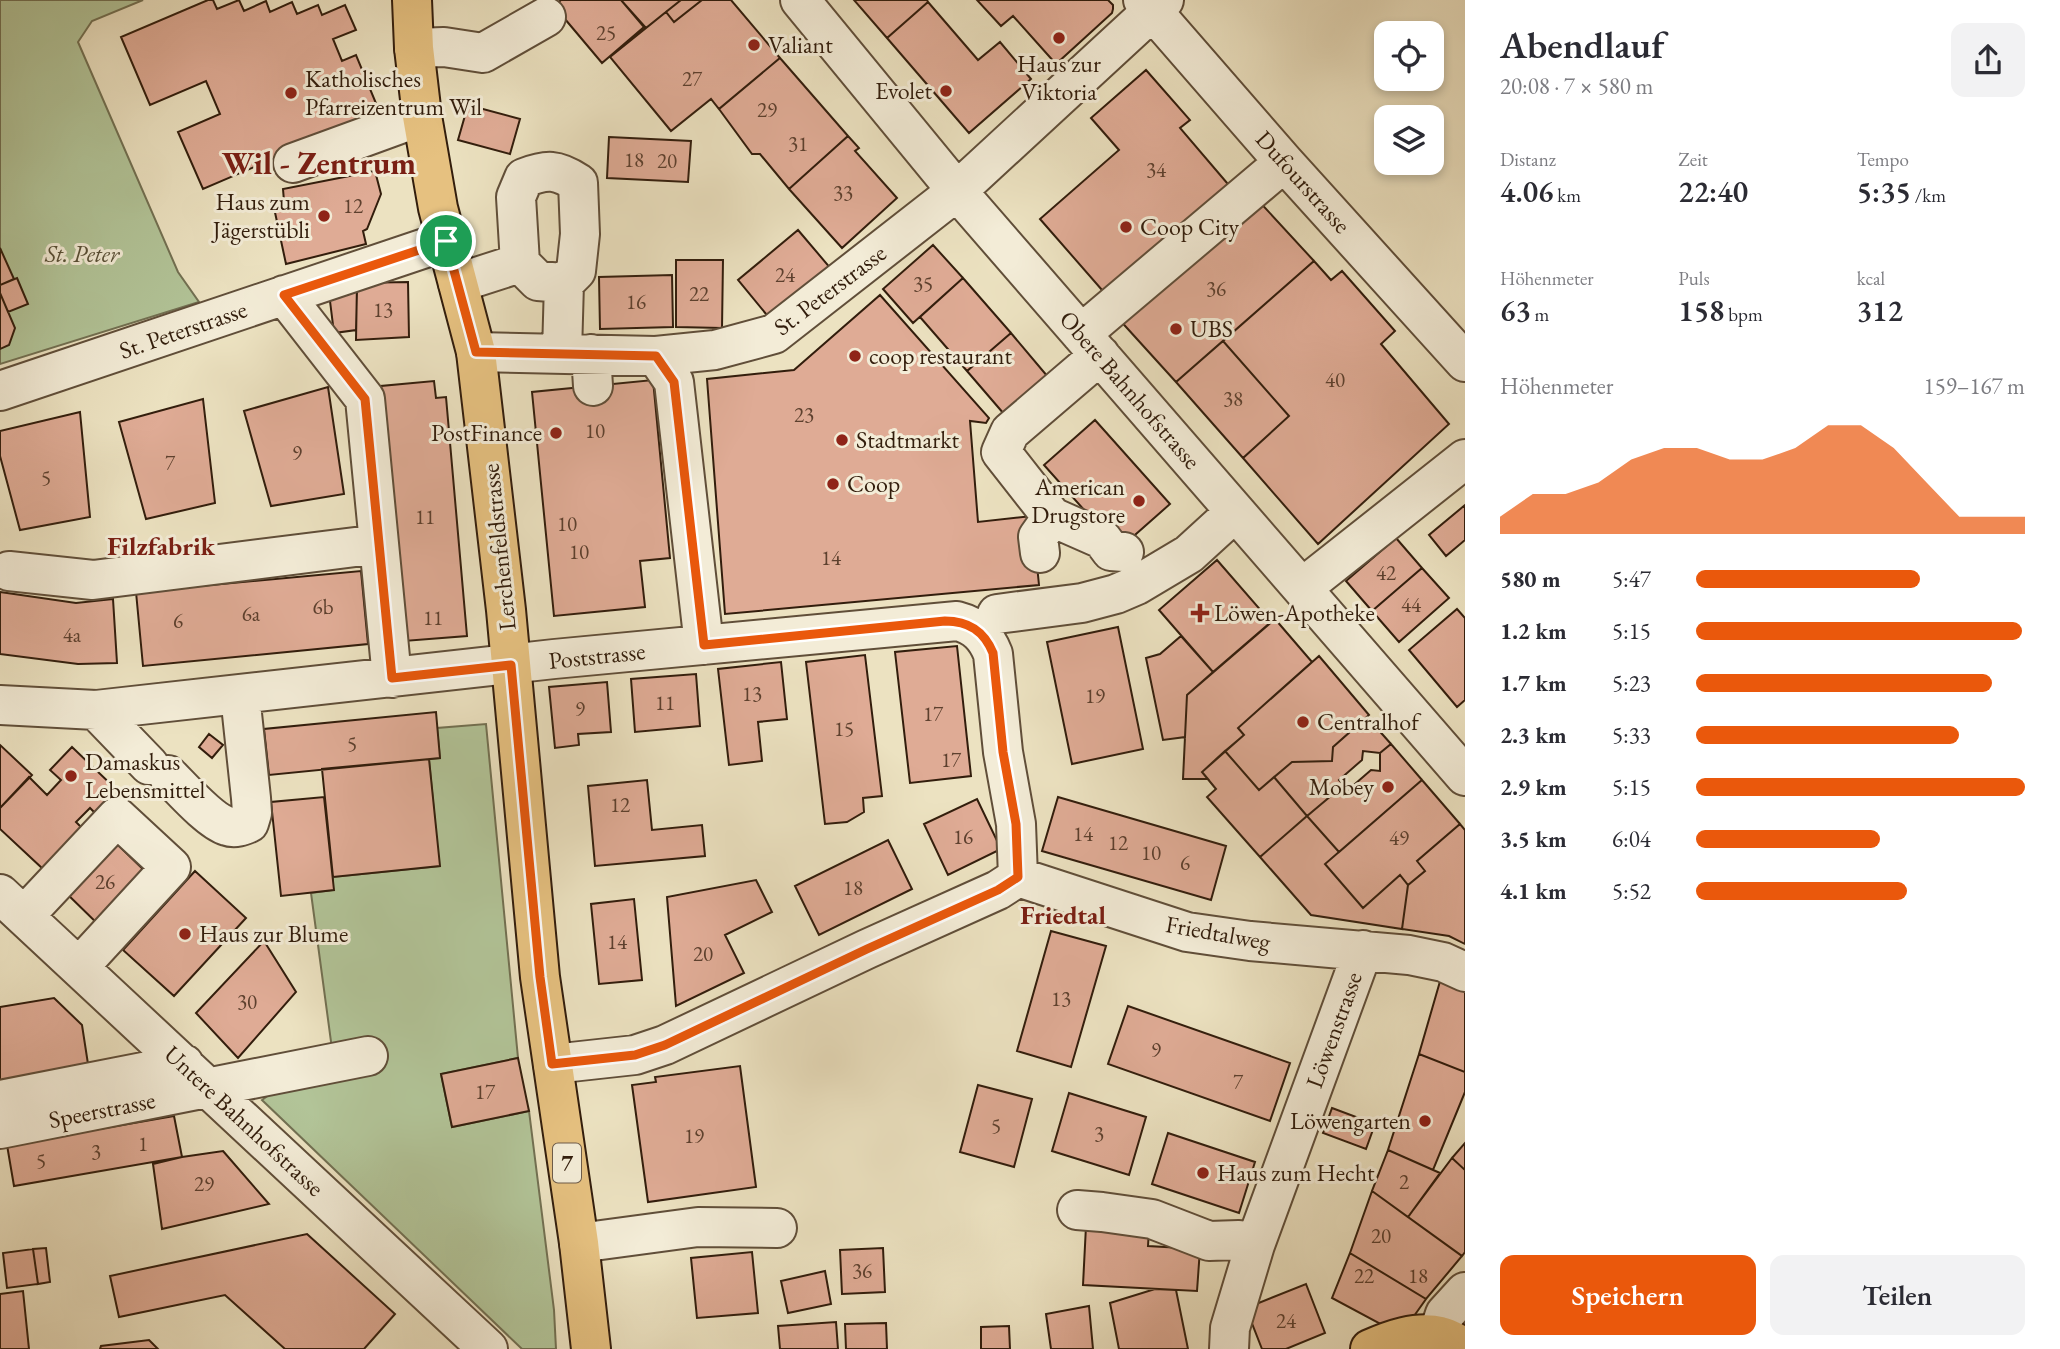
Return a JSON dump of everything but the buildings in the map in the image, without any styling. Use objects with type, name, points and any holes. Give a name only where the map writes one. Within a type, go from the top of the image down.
[{"type":"main road","name":"Lerchenfeldstrasse","points":[[412,0],[414,48],[422,116],[438,208],[476,352],[506,610],[540,977],[579,1243],[591,1349]]},
{"type":"main road","points":[[1370,1349],[1416,1335],[1451,1341]]},
{"type":"street","name":"Obere Bahnhofstrasse","points":[[800,0],[957,191],[1465,776]]},
{"type":"street","name":"St. Peterstrasse","points":[[476,352],[582,364],[715,350],[774,334],[957,191],[1068,88],[1153,3]]},
{"type":"street","name":"Dufourstrasse","points":[[1153,3],[1284,162],[1465,362]]},
{"type":"street","points":[[414,48],[444,47],[483,53],[546,17]]},
{"type":"street","points":[[293,163],[422,116]]},
{"type":"street","points":[[540,172],[563,173],[578,183],[580,234],[576,271],[564,283],[538,281],[520,263],[516,197],[524,178],[540,172]]},
{"type":"street","points":[[1122,565],[1102,539],[1052,517],[1001,452],[1010,432],[1091,344],[1269,176]]},
{"type":"street","name":"St. Peterstrasse","points":[[0,391],[446,241]]},
{"type":"street","points":[[458,283],[520,263]]},
{"type":"street","points":[[564,283],[582,364]]},
{"type":"street","points":[[284,295],[365,399],[392,678]]},
{"type":"street","points":[[656,356],[674,382],[679,527],[704,645]]},
{"type":"street","points":[[1302,588],[1465,459]]},
{"type":"street","name":"Poststrasse","points":[[0,705],[96,710],[945,621],[989,624],[1041,580],[1082,603],[1122,565],[1189,554],[1235,512]]},
{"type":"street","points":[[1041,580],[1038,537],[1052,517]]},
{"type":"street","points":[[9,571],[93,580],[379,544]]},
{"type":"street","points":[[552,1064],[635,1055],[665,1045],[757,1000],[796,987],[942,919],[1018,877],[1016,824],[1003,752],[993,653],[988,641],[989,624]]},
{"type":"street","points":[[96,710],[216,821],[236,828],[249,824],[252,813],[240,695]]},
{"type":"street","points":[[12,905],[117,817],[171,867],[79,967]]},
{"type":"street","name":"Friedtalweg","points":[[1018,877],[1187,932],[1250,941],[1409,955],[1443,962],[1465,972]]},
{"type":"street","name":"Untere Bahnhofstrasse","points":[[12,905],[488,1349]]},
{"type":"street","name":"Löwenstrasse","points":[[1229,1349],[1230,1328],[1255,1245],[1363,950]]},
{"type":"street","name":"Speerstrasse","points":[[0,1129],[197,1076],[368,1056]]},
{"type":"street","points":[[0,1100],[197,1076]]},
{"type":"street","points":[[1077,1210],[1152,1219],[1209,1241],[1239,1240],[1255,1245]]},
{"type":"street","points":[[579,1243],[698,1227],[777,1228]]},
{"type":"street","points":[[1451,1341],[1445,1314],[1465,1292]]},
{"type":"green space","name":"St. Peter","points":[[0,0],[143,0],[92,21],[78,42],[178,272],[199,302],[0,364]]},
{"type":"green space","points":[[486,724],[518,1058],[441,1074],[452,1127],[529,1111],[554,1310],[556,1349],[522,1349],[262,1100],[332,1049],[311,893],[333,890],[333,877],[439,866],[429,759],[440,758],[437,728]]},
{"type":"place","name":"Haus zur Viktoria","points":[[1059,38]]},
{"type":"place","name":"Valiant","points":[[754,45]]},
{"type":"place","name":"Evolet","points":[[946,91]]},
{"type":"place","name":"Katholisches Pfarreizentrum Wil","points":[[291,93]]},
{"type":"place","name":"Haus zum Jägerstübli","points":[[324,216]]},
{"type":"place","name":"Coop City","points":[[1126,227]]},
{"type":"place","name":"UBS","points":[[1176,329]]},
{"type":"place","name":"coop restaurant","points":[[855,356]]},
{"type":"place","name":"PostFinance","points":[[556,433]]},
{"type":"place","name":"Stadtmarkt","points":[[842,440]]},
{"type":"place","name":"Coop","points":[[833,484]]},
{"type":"place","name":"American Drugstore","points":[[1139,501]]},
{"type":"place","name":"Löwen-Apotheke","points":[[1200,613]]},
{"type":"place","name":"Centralhof","points":[[1303,722]]},
{"type":"place","name":"Damaskus Lebensmittel","points":[[71,776]]},
{"type":"place","name":"Mobey","points":[[1388,787]]},
{"type":"place","name":"Haus zur Blume","points":[[185,934]]},
{"type":"place","name":"Löwengarten","points":[[1425,1121]]},
{"type":"place","name":"Haus zum Hecht","points":[[1203,1173]]},
{"type":"district","name":"Wil - Zentrum","points":[[319,163]]},
{"type":"district","name":"Filzfabrik","points":[[161,546]]},
{"type":"district","name":"Friedtal","points":[[1063,915]]},
{"type":"route","points":[[446,241],[476,352],[656,356],[674,382],[704,645],[945,621],[969,624],[981,633],[993,653],[1003,752],[1016,824],[1018,877],[998,890],[665,1045],[635,1055],[552,1064],[540,977],[511,665],[392,678],[365,399],[284,295],[446,241]]}]
